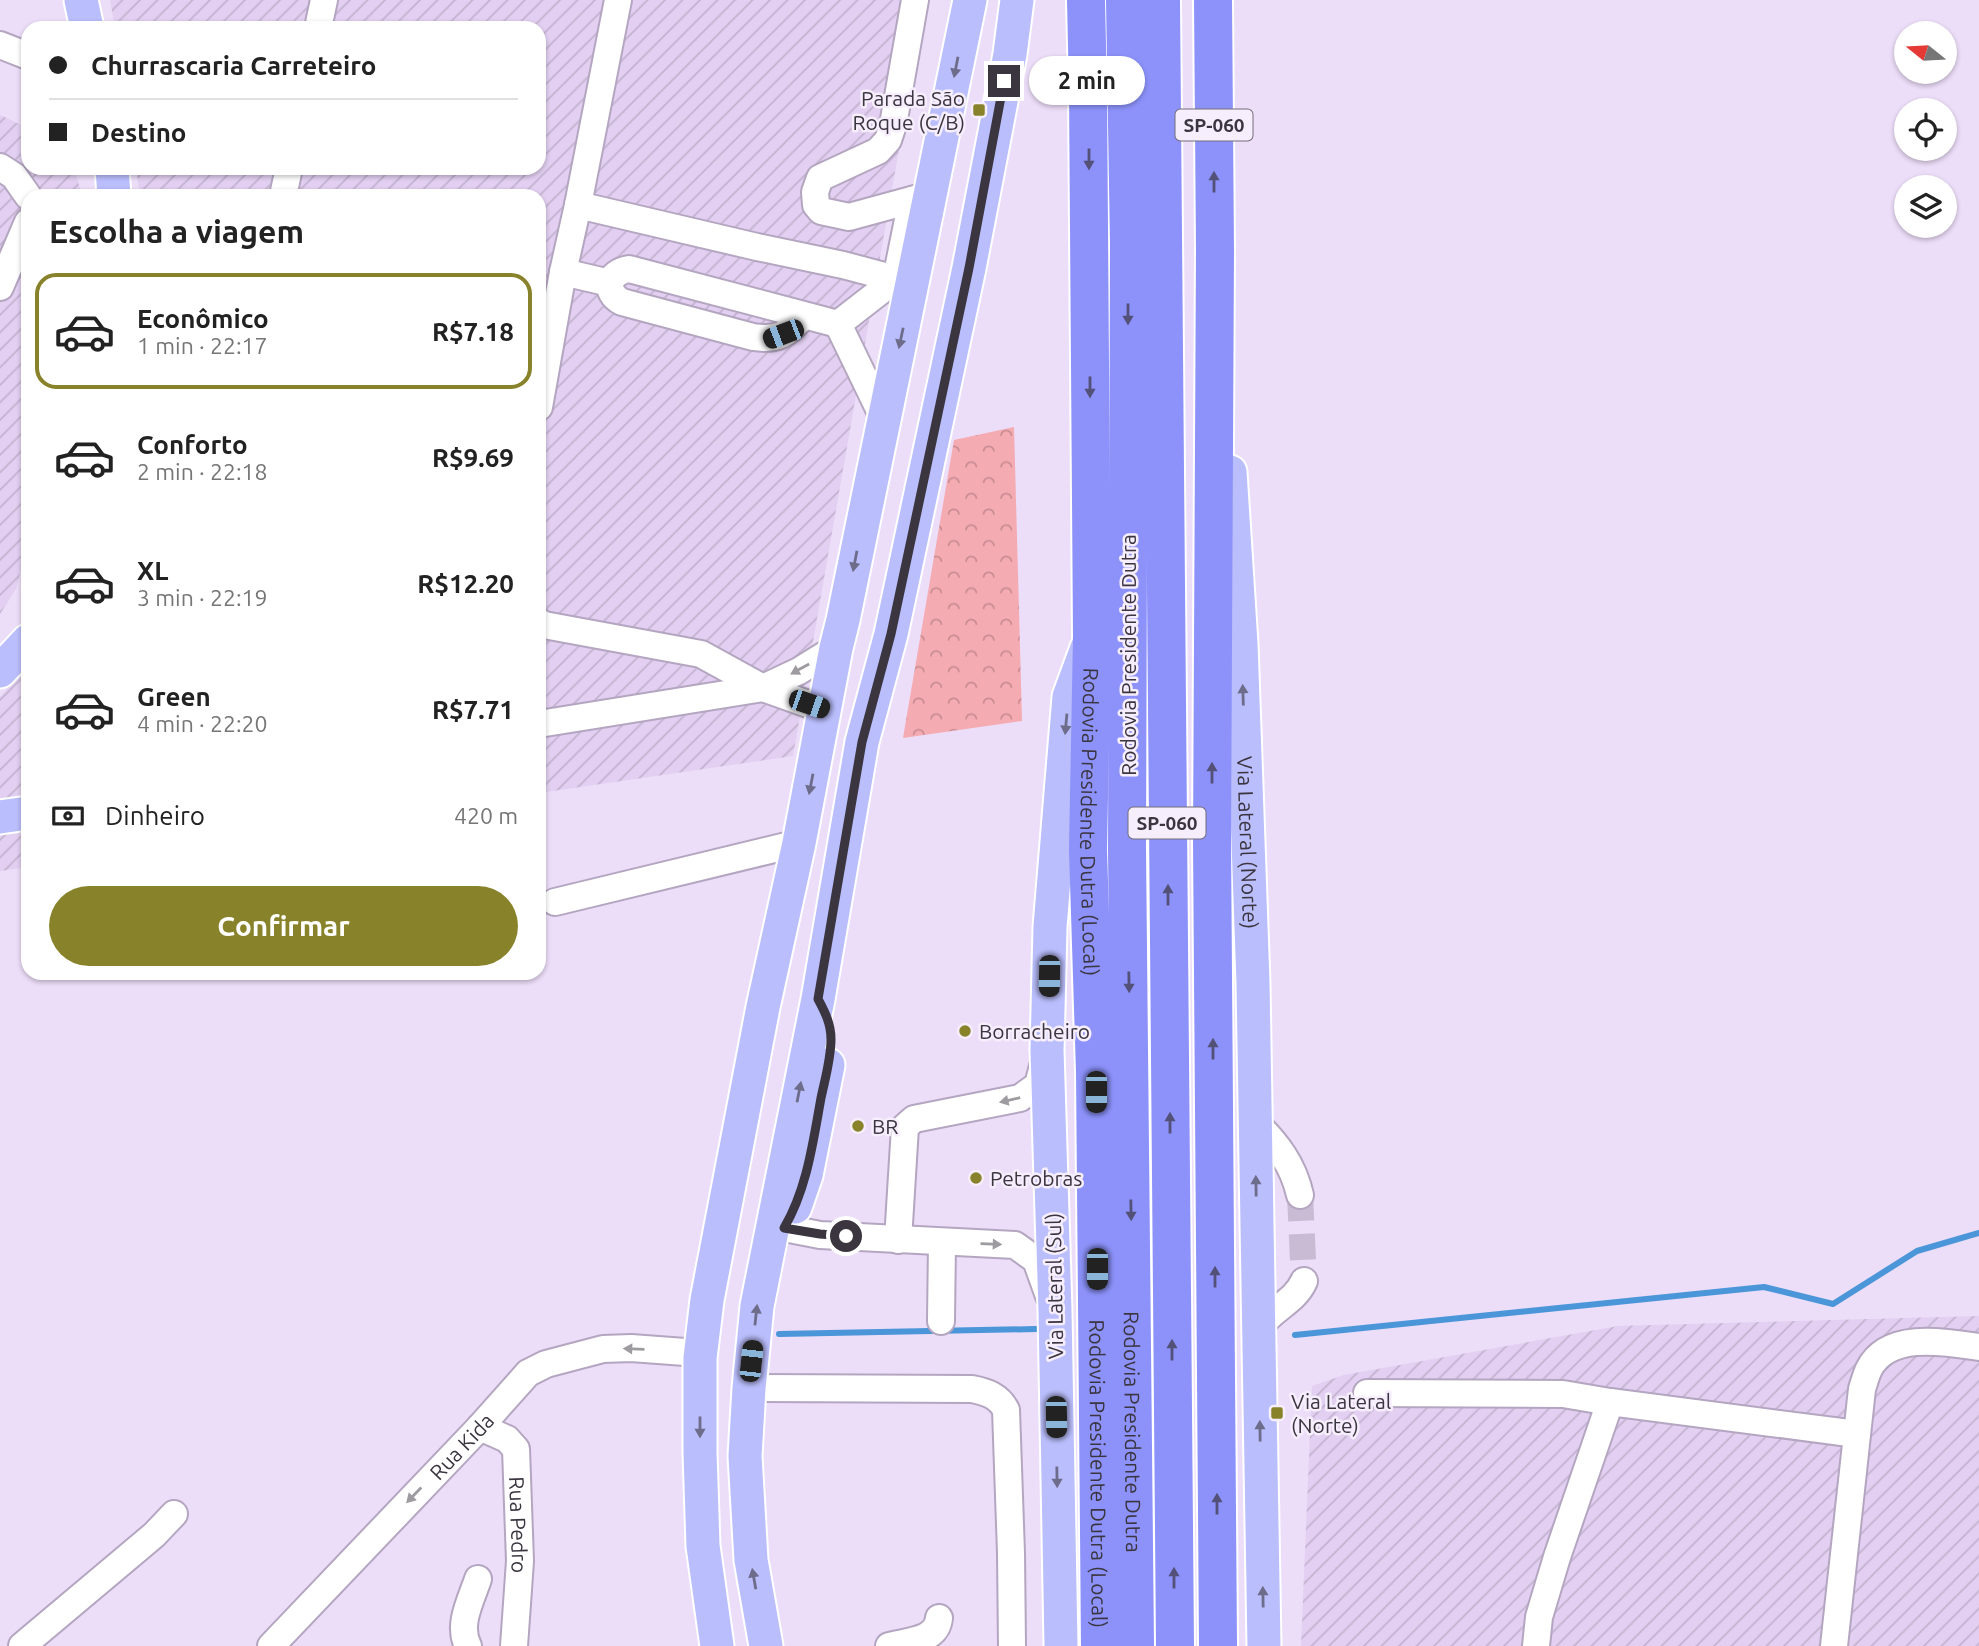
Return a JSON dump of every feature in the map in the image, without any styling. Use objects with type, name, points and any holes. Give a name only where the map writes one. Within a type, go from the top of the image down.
[{"type":"highway","name":"Rodovia Presidente Dutra (Local)","points":[[1086,0],[1091,636],[1088,850],[1096,1071],[1100,1646]]},
{"type":"highway","name":"Rodovia Presidente Dutra","points":[[1125,0],[1129,246],[1127,849],[1135,1646]]},
{"type":"highway","name":"Rodovia Presidente Dutra","points":[[1161,0],[1175,1646]]},
{"type":"highway","name":"SP-060","points":[[1213,0],[1215,250],[1212,841],[1217,1646]]},
{"type":"main road","points":[[81,0],[86,21]]},
{"type":"main road","points":[[718,1646],[703,1546],[700,1452],[700,1358],[708,1300],[763,1007],[799,843],[883,417],[904,281],[970,0]]},
{"type":"main road","points":[[818,999],[862,742],[891,634],[969,268],[1010,54],[1017,0]]},
{"type":"main road","name":"Via Lateral (Norte)","points":[[1215,250],[1241,644],[1253,983],[1264,1646]]},
{"type":"main road","points":[[840,634],[857,648],[865,650],[879,649],[891,634]]},
{"type":"main road","name":"Via Lateral (Sul)","points":[[1061,1646],[1047,1050],[1050,927],[1069,696],[1091,636]]},
{"type":"main road","points":[[0,671],[21,648]]},
{"type":"main road","points":[[0,677],[21,672]]},
{"type":"main road","points":[[763,1007],[786,991],[808,992],[818,999],[830,1026],[830,1053],[806,1175],[794,1210],[776,1239],[757,1306],[746,1456],[751,1560],[766,1646]]},
{"type":"main road","points":[[700,1358],[727,1385],[746,1456]]},
{"type":"street","points":[[320,21],[324,0]]},
{"type":"street","points":[[546,368],[618,0]]},
{"type":"street","points":[[915,0],[888,140],[878,151],[820,178],[815,192],[816,205],[821,211],[849,217],[922,197]]},
{"type":"street","points":[[0,45],[21,53]]},
{"type":"street","points":[[0,167],[14,176],[23,189]]},
{"type":"street","points":[[578,205],[904,281]]},
{"type":"street","points":[[0,288],[21,238]]},
{"type":"street","points":[[563,272],[610,283],[614,275],[629,269],[838,324],[904,281]]},
{"type":"street","points":[[838,324],[883,417]]},
{"type":"street","points":[[546,625],[701,654],[763,688],[825,710]]},
{"type":"street","points":[[546,723],[763,688],[799,671],[840,634]]},
{"type":"street","points":[[555,902],[799,843]]},
{"type":"street","points":[[898,1240],[905,1127],[914,1119],[1020,1098],[1038,1084],[1047,1050]]},
{"type":"street","points":[[1255,1122],[1290,1164],[1300,1195]]},
{"type":"street","points":[[776,1239],[820,1234],[1015,1245],[1036,1260],[1055,1311]]},
{"type":"street","points":[[941,1321],[942,1242]]},
{"type":"street","points":[[1259,1328],[1265,1318],[1294,1297],[1304,1281]]},
{"type":"street","points":[[1834,1646],[1862,1389],[1870,1367],[1882,1353],[1920,1341],[1979,1347]]},
{"type":"street","name":"Rua Kida","points":[[271,1646],[528,1373],[546,1364],[603,1349],[685,1352],[700,1358]]},
{"type":"street","points":[[749,1388],[972,1389],[994,1396],[1003,1404],[1007,1423],[1012,1646]]},
{"type":"street","points":[[1367,1393],[1563,1394],[1857,1434]]},
{"type":"street","points":[[1536,1646],[1539,1617],[1556,1557],[1610,1402]]},
{"type":"street","name":"Rua Pedro","points":[[480,1427],[508,1439],[516,1449],[520,1561],[514,1646]]},
{"type":"street","points":[[22,1646],[154,1535],[174,1514]]},
{"type":"street","points":[[468,1646],[463,1624],[478,1578]]},
{"type":"street","points":[[889,1646],[930,1636],[939,1626],[939,1618]]},
{"type":"shaded area","points":[[110,0],[925,0],[793,756],[546,792],[546,189],[139,189],[137,175],[546,175],[546,21],[114,21]]},
{"type":"shaded area","points":[[0,115],[21,125],[21,175],[76,175],[80,189],[21,189],[21,570],[16,589],[0,614]]},
{"type":"shaded area","points":[[21,674],[21,868],[0,871],[0,697]]},
{"type":"shaded area","points":[[1979,1316],[1979,1646],[1301,1646],[1312,1386],[1344,1375],[1618,1326]]},
{"type":"green space","points":[[1014,427],[1022,721],[903,738],[954,440]]},
{"type":"waterway","points":[[1295,1335],[1764,1287],[1833,1304],[1917,1251],[1979,1233]]},
{"type":"waterway","points":[[779,1334],[1036,1329]]},
{"type":"tunnel","points":[[1300,1195],[1304,1281]]},
{"type":"place","name":"Parada São Roque (C/B)","points":[[979,110]]},
{"type":"place","name":"Borracheiro","points":[[965,1031]]},
{"type":"place","name":"BR","points":[[858,1126]]},
{"type":"place","name":"Petrobras","points":[[976,1178]]},
{"type":"place","name":"Via Lateral (Norte)","points":[[1277,1413]]},
{"type":"route","points":[[846,1236],[784,1228],[806,1175],[830,1053],[830,1026],[818,999],[862,742],[891,634],[969,268],[1004,81]]}]
